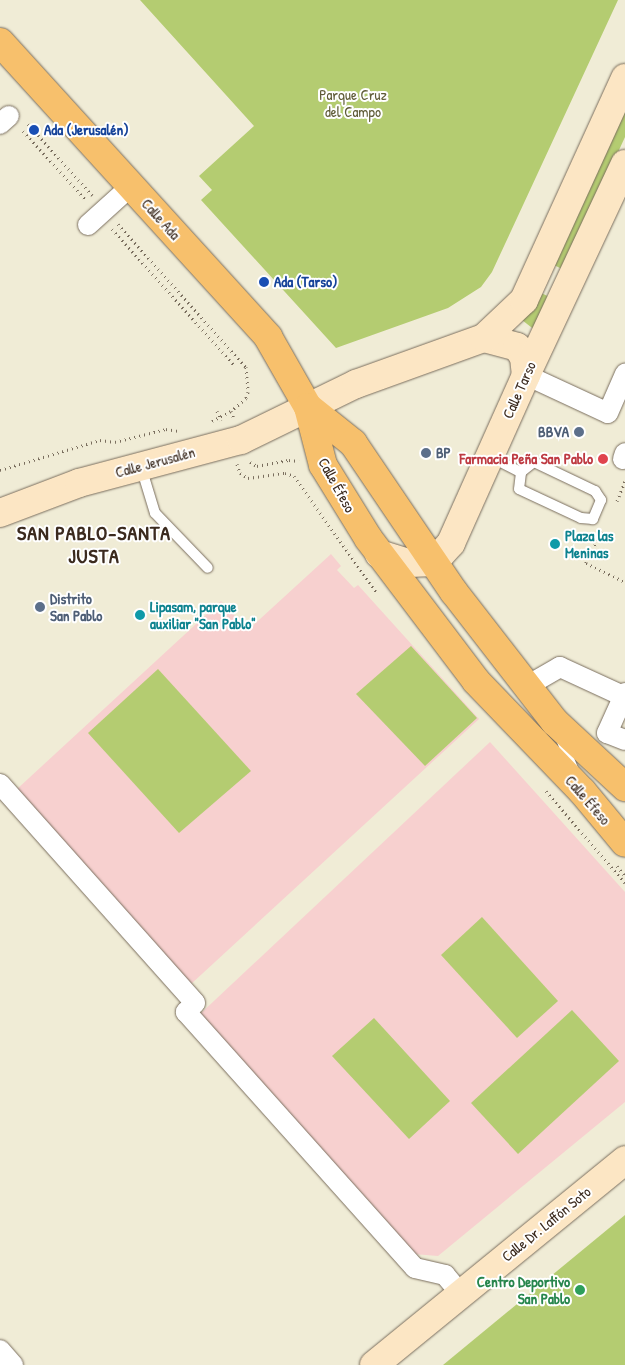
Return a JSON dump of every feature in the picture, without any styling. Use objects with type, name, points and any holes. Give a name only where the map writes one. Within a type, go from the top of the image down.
[{"type":"main road","name":"Calle Ada","points":[[0,42],[268,337],[308,407]]},
{"type":"main road","name":"Calle Éfeso","points":[[308,407],[323,465],[379,554],[476,681],[582,791],[625,843]]},
{"type":"main road","points":[[308,407],[353,443],[434,562],[555,722],[625,787]]},
{"type":"street","points":[[308,407],[356,384],[484,338],[524,300],[625,78]]},
{"type":"street","name":"Calle Tarso","points":[[434,562],[451,543],[526,375],[625,164]]},
{"type":"street","points":[[94,220],[131,186]]},
{"type":"street","points":[[484,338],[516,347],[524,357],[526,375],[608,413],[625,374]]},
{"type":"street","name":"Calle Jerusalén","points":[[0,513],[79,483],[229,443],[308,407]]},
{"type":"street","points":[[379,554],[409,563],[434,562]]},
{"type":"street","points":[[527,686],[560,667],[624,695],[607,732],[625,740]]},
{"type":"street","points":[[0,784],[195,1003],[186,1012],[415,1268],[445,1276],[460,1293]]},
{"type":"street","name":"Calle Dr. Laffón Soto","points":[[374,1365],[625,1160]]},
{"type":"street","points":[[0,1350],[13,1365]]},
{"type":"lane","points":[[490,456],[521,472]]},
{"type":"lane","points":[[534,462],[595,492],[600,500],[593,519],[581,518],[519,489],[521,472],[534,462]]},
{"type":"lane","points":[[140,466],[155,513],[208,568]]},
{"type":"lane","points":[[555,722],[582,791]]},
{"type":"path","points":[[4,120],[94,220],[235,366]]},
{"type":"path","points":[[217,411],[240,473],[248,478],[285,474],[294,476],[377,593]]},
{"type":"path","points":[[208,423],[231,411]]},
{"type":"path","points":[[0,470],[100,440],[115,442],[166,428],[183,432]]},
{"type":"path","points":[[615,505],[625,481]]},
{"type":"path","points":[[607,522],[586,563],[625,582]]},
{"type":"shaded area","points":[[331,554],[341,566],[337,570],[354,588],[358,585],[479,719],[190,985],[16,790],[221,601],[248,630]]},
{"type":"shaded area","points":[[490,742],[625,892],[625,1102],[438,1256],[414,1254],[199,1015]]},
{"type":"green space","name":"Parque Cruz del Campo","points":[[140,0],[618,0],[492,272],[481,287],[448,308],[336,348],[201,200],[212,190],[199,176],[254,126]]},
{"type":"green space","points":[[625,108],[625,137],[564,270],[554,265]]},
{"type":"green space","points":[[541,293],[552,298],[536,331],[522,320]]},
{"type":"green space","points":[[411,646],[477,718],[425,766],[356,694]]},
{"type":"green space","points":[[158,669],[251,771],[179,833],[88,733]]},
{"type":"green space","points":[[482,917],[558,1001],[517,1038],[441,955]]},
{"type":"green space","points":[[572,1010],[619,1061],[518,1154],[471,1103]]},
{"type":"green space","points":[[374,1018],[450,1101],[409,1139],[332,1056]]},
{"type":"green space","name":"Centro Deportivo San Pablo","points":[[625,1215],[625,1365],[443,1365]]},
{"type":"place","name":"Ada (Jerusalén)","points":[[34,130]]},
{"type":"place","name":"Ada (Tarso)","points":[[264,282]]},
{"type":"place","name":"BBVA","points":[[579,432]]},
{"type":"place","name":"BP","points":[[426,453]]},
{"type":"place","name":"Farmacia Peña San Pablo","points":[[603,459]]},
{"type":"place","name":"Plaza las Meninas","points":[[555,544]]},
{"type":"place","name":"Distrito San Pablo","points":[[40,607]]},
{"type":"place","name":"Lipasam, parque auxiliar \"San Pablo\"","points":[[140,615]]},
{"type":"place","name":"Centro Deportivo San Pablo","points":[[580,1290]]},
{"type":"district","name":"SAN PABLO-SANTA JUSTA","points":[[94,544]]}]
